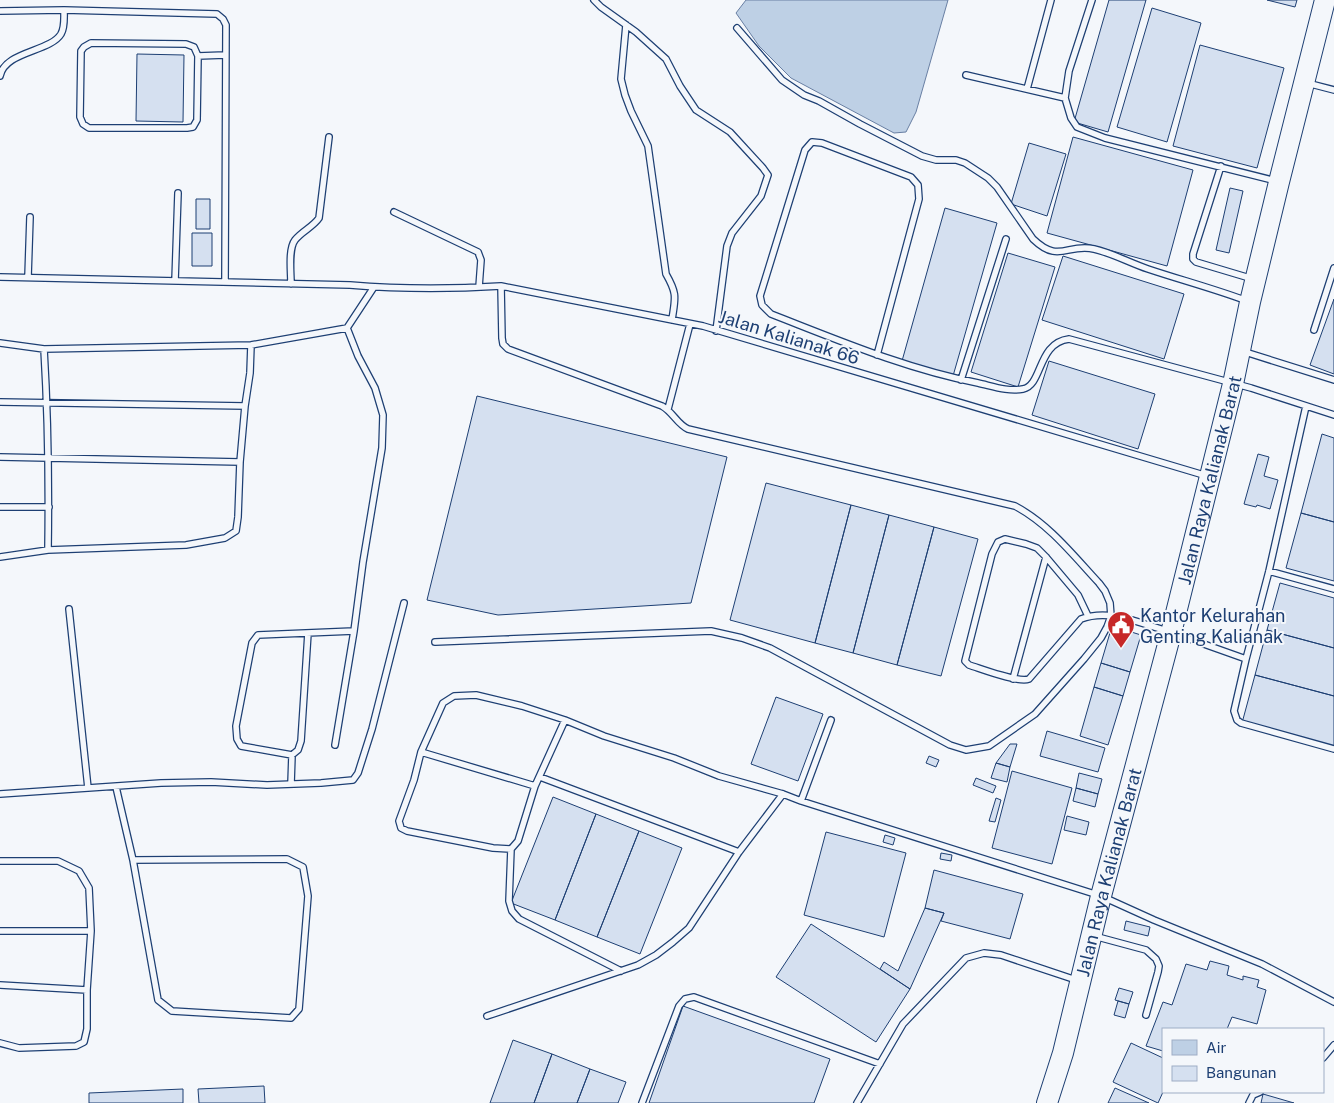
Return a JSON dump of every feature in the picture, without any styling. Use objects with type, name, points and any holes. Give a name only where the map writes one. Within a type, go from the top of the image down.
[{"type":"highway","name":"Jalan Raya Kalianak Barat","points":[[1050,1101],[1101,896],[1171,633],[1233,384],[1255,280],[1326,0]]},
{"type":"lane","points":[[594,0],[655,48],[666,59],[680,86],[696,110],[730,132],[768,176],[761,196],[732,233],[727,246],[716,331]]},
{"type":"lane","points":[[1027,89],[1051,0]]},
{"type":"lane","points":[[1092,0],[1069,71],[1065,98],[1071,118],[1077,127],[1105,138],[1279,182]]},
{"type":"lane","points":[[0,11],[64,10],[216,14],[223,19],[226,26],[225,282]]},
{"type":"lane","points":[[0,76],[6,64],[54,41],[60,34],[63,26],[64,10]]},
{"type":"lane","points":[[626,25],[621,79],[631,112],[648,146],[666,274],[673,286],[675,295],[672,320]]},
{"type":"lane","points":[[737,28],[782,80],[804,95],[819,101],[922,156],[936,160],[956,160],[965,163],[988,178],[1008,201],[1039,245],[1056,252],[1092,249],[1250,302]]},
{"type":"lane","points":[[91,43],[186,44],[194,46],[198,56],[197,120],[193,127],[89,128],[83,124],[80,117],[81,51],[84,47],[91,43]]},
{"type":"lane","points":[[198,56],[226,56]]},
{"type":"lane","points":[[966,75],[1065,98]]},
{"type":"lane","points":[[1305,83],[1334,90]]},
{"type":"lane","points":[[291,284],[291,247],[296,239],[315,224],[319,218],[329,137]]},
{"type":"lane","points":[[877,355],[919,199],[918,185],[911,176],[822,143],[812,142],[805,150],[760,296],[762,305],[771,314],[877,355],[961,380],[1011,390],[1026,389],[1032,383],[1050,347],[1061,340],[1069,339],[1252,388],[1334,415]]},
{"type":"lane","points":[[1220,166],[1193,258],[1196,262],[1255,280]]},
{"type":"lane","points":[[175,281],[178,192]]},
{"type":"lane","points":[[394,212],[478,252],[481,260],[479,287]]},
{"type":"lane","points":[[28,277],[30,217]]},
{"type":"lane","points":[[961,380],[1006,239]]},
{"type":"lane","points":[[1314,330],[1334,268]]},
{"type":"lane","name":"Jalan Kalianak 66","points":[[0,277],[374,287],[500,286],[672,320],[716,331],[1209,477]]},
{"type":"lane","points":[[435,642],[711,631],[742,638],[770,648],[950,745],[966,750],[989,746],[1035,714],[1101,638],[1111,616],[1110,603],[1099,582],[1049,529],[1029,513],[1015,506],[688,429],[679,423],[668,409],[508,349],[503,344],[502,338],[500,286]]},
{"type":"lane","points":[[0,343],[44,349],[251,345],[347,328],[374,287]]},
{"type":"lane","points":[[668,409],[690,324]]},
{"type":"lane","points":[[336,745],[382,448],[383,415],[375,388],[358,356],[347,328]]},
{"type":"lane","points":[[0,557],[48,550],[186,545],[225,538],[236,531],[240,462],[250,373],[251,345]]},
{"type":"lane","points":[[44,349],[48,404],[48,550]]},
{"type":"lane","points":[[1240,350],[1334,380]]},
{"type":"lane","points":[[0,402],[245,406]]},
{"type":"lane","points":[[1306,406],[1269,571],[1234,711],[1237,720],[1241,723],[1334,749]]},
{"type":"lane","points":[[0,457],[240,462]]},
{"type":"lane","points":[[0,507],[49,507]]},
{"type":"lane","points":[[1088,616],[1078,594],[1037,548],[1004,539],[998,542],[992,554],[965,661],[969,665],[1024,681],[1029,679],[1081,619],[1088,616],[1111,616],[1132,620],[1246,659]]},
{"type":"lane","points":[[1014,678],[1046,557]]},
{"type":"lane","points":[[1269,571],[1334,589]]},
{"type":"lane","points":[[0,794],[161,783],[211,782],[267,785],[353,780],[358,773],[372,729],[404,603]]},
{"type":"lane","points":[[69,609],[88,788]]},
{"type":"lane","points":[[292,755],[241,746],[237,739],[236,726],[252,643],[258,635],[354,631]]},
{"type":"lane","points":[[291,784],[292,755],[298,750],[301,741],[308,633]]},
{"type":"lane","points":[[512,849],[493,848],[407,831],[401,828],[399,821],[414,780],[421,752],[443,703],[454,696],[476,695],[522,706],[565,720],[604,736],[674,758],[719,776],[783,794],[1101,896],[1262,964],[1334,1002]]},
{"type":"lane","points":[[565,720],[535,786],[518,841],[512,849],[509,900],[512,910],[519,919],[621,971]]},
{"type":"lane","points":[[801,801],[831,720]]},
{"type":"lane","points":[[421,752],[535,786]]},
{"type":"lane","points":[[540,777],[739,852]]},
{"type":"lane","points":[[116,787],[133,860],[158,1000],[172,1011],[291,1018],[299,1009],[308,896],[303,866],[287,860],[133,860]]},
{"type":"lane","points":[[486,1016],[638,965],[673,942],[689,928],[739,852],[783,794]]},
{"type":"lane","points":[[0,861],[58,861],[79,871],[89,888],[91,931],[87,1029],[84,1042],[76,1046],[19,1048],[0,1043]]},
{"type":"lane","points":[[0,931],[91,931]]},
{"type":"lane","points":[[1092,935],[1146,950],[1156,959],[1158,972],[1146,1015]]},
{"type":"lane","points":[[857,1103],[903,1024],[966,958],[984,953],[1001,955],[1080,981]]},
{"type":"lane","points":[[0,986],[88,990]]},
{"type":"lane","points":[[642,1103],[679,1006],[685,999],[694,997],[880,1064]]},
{"type":"lane","points":[[1324,1057],[1334,1045]]},
{"type":"lane","points":[[1249,1103],[1254,1095],[1258,1093]]},
{"type":"water","points":[[746,0],[948,0],[916,112],[906,132],[894,133],[791,78],[759,46],[736,13]]},
{"type":"building","points":[[1109,0],[1146,0],[1108,132],[1074,122]]},
{"type":"building","points":[[1267,0],[1297,0],[1295,7]]},
{"type":"building","points":[[1152,8],[1201,23],[1167,142],[1117,127]]},
{"type":"building","points":[[1200,45],[1284,68],[1257,168],[1173,146]]},
{"type":"building","points":[[137,54],[184,55],[183,122],[136,121]]},
{"type":"building","points":[[1073,137],[1193,170],[1167,266],[1047,233]]},
{"type":"building","points":[[1029,143],[1066,154],[1047,216],[1011,204]]},
{"type":"building","points":[[1230,188],[1243,191],[1229,253],[1216,250]]},
{"type":"building","points":[[196,199],[210,199],[210,229],[196,229]]},
{"type":"building","points":[[945,208],[997,223],[953,376],[902,361]]},
{"type":"building","points":[[192,233],[212,233],[212,266],[192,266]]},
{"type":"building","points":[[1008,253],[1055,267],[1018,387],[971,372]]},
{"type":"building","points":[[1063,256],[1184,294],[1164,359],[1042,320]]},
{"type":"building","points":[[1334,299],[1334,374],[1310,365]]},
{"type":"building","points":[[1049,361],[1155,394],[1138,449],[1032,415]]},
{"type":"building","points":[[477,396],[727,457],[691,603],[498,615],[427,600]]},
{"type":"building","points":[[1322,434],[1334,438],[1334,522],[1301,513]]},
{"type":"building","points":[[1258,454],[1269,457],[1264,476],[1278,480],[1270,509],[1244,504]]},
{"type":"building","points":[[766,483],[851,505],[815,643],[730,620]]},
{"type":"building","points":[[851,505],[889,515],[853,653],[815,643]]},
{"type":"building","points":[[1301,513],[1334,522],[1334,581],[1286,568]]},
{"type":"building","points":[[889,515],[934,527],[897,665],[853,653]]},
{"type":"building","points":[[934,527],[978,539],[941,676],[897,665]]},
{"type":"building","points":[[1280,583],[1334,598],[1334,648],[1267,630]]},
{"type":"building","name":"Kantor Kelurahan Genting Kalianak","points":[[1112,626],[1141,635],[1130,672],[1101,663]]},
{"type":"building","points":[[1267,630],[1334,648],[1334,696],[1255,675]]},
{"type":"building","points":[[1101,663],[1130,672],[1123,696],[1094,687]]},
{"type":"building","points":[[1255,675],[1334,696],[1334,747],[1242,723]]},
{"type":"building","points":[[1094,687],[1123,696],[1108,745],[1080,736]]},
{"type":"building","points":[[776,697],[823,714],[798,781],[751,764]]},
{"type":"building","points":[[1047,731],[1105,748],[1098,772],[1040,756]]},
{"type":"building","points":[[1010,744],[1017,744],[1010,767],[996,763]]},
{"type":"building","points":[[929,756],[939,760],[936,767],[926,763]]},
{"type":"building","points":[[996,763],[1010,767],[1007,782],[991,778]]},
{"type":"building","points":[[1012,771],[1072,788],[1052,864],[992,848]]},
{"type":"building","points":[[1079,773],[1102,779],[1098,794],[1076,788]]},
{"type":"building","points":[[976,778],[996,786],[993,793],[973,785]]},
{"type":"building","points":[[1076,788],[1098,794],[1095,807],[1073,801]]},
{"type":"building","points":[[553,797],[596,814],[555,920],[511,903]]},
{"type":"building","points":[[996,798],[1001,800],[995,822],[989,821]]},
{"type":"building","points":[[596,814],[639,831],[597,937],[555,920]]},
{"type":"building","points":[[1067,816],[1089,822],[1086,835],[1064,830]]},
{"type":"building","points":[[639,831],[682,848],[640,954],[597,937]]},
{"type":"building","points":[[826,832],[906,853],[884,937],[804,915]]},
{"type":"building","points":[[885,835],[895,838],[893,845],[883,842]]},
{"type":"building","points":[[941,853],[952,855],[951,861],[940,859]]},
{"type":"building","points":[[934,870],[1023,894],[1010,939],[941,921],[944,913],[925,908]]},
{"type":"building","points":[[925,908],[944,913],[910,989],[880,969],[884,962],[898,971]]},
{"type":"building","points":[[1126,921],[1150,927],[1148,936],[1124,930]]},
{"type":"building","points":[[811,924],[910,989],[876,1042],[776,977]]},
{"type":"building","points":[[1210,961],[1229,966],[1227,975],[1243,980],[1243,976],[1259,980],[1257,987],[1266,990],[1257,1024],[1232,1017],[1227,1028],[1162,1028],[1162,1051],[1146,1046],[1163,1002],[1172,1005],[1186,964],[1207,970]]},
{"type":"building","points":[[1119,988],[1133,992],[1129,1004],[1115,1000]]},
{"type":"building","points":[[1118,1001],[1129,1004],[1125,1018],[1114,1015]]},
{"type":"building","points":[[683,1006],[830,1059],[814,1103],[649,1103]]},
{"type":"building","points":[[513,1040],[552,1054],[534,1103],[490,1103]]},
{"type":"building","points":[[1131,1043],[1162,1058],[1163,1093],[1158,1103],[1113,1082]]},
{"type":"building","points":[[552,1054],[590,1069],[577,1103],[534,1103]]},
{"type":"building","points":[[590,1069],[626,1082],[618,1103],[577,1103]]},
{"type":"building","points":[[264,1086],[265,1103],[199,1103],[198,1089]]},
{"type":"building","points":[[1115,1088],[1149,1103],[1108,1103]]},
{"type":"building","points":[[183,1089],[183,1103],[89,1103],[89,1093]]},
{"type":"building","points":[[1263,1094],[1294,1103],[1261,1103]]},
{"type":"place","name":"Kantor Kelurahan Genting Kalianak","points":[[1121,649]]}]
